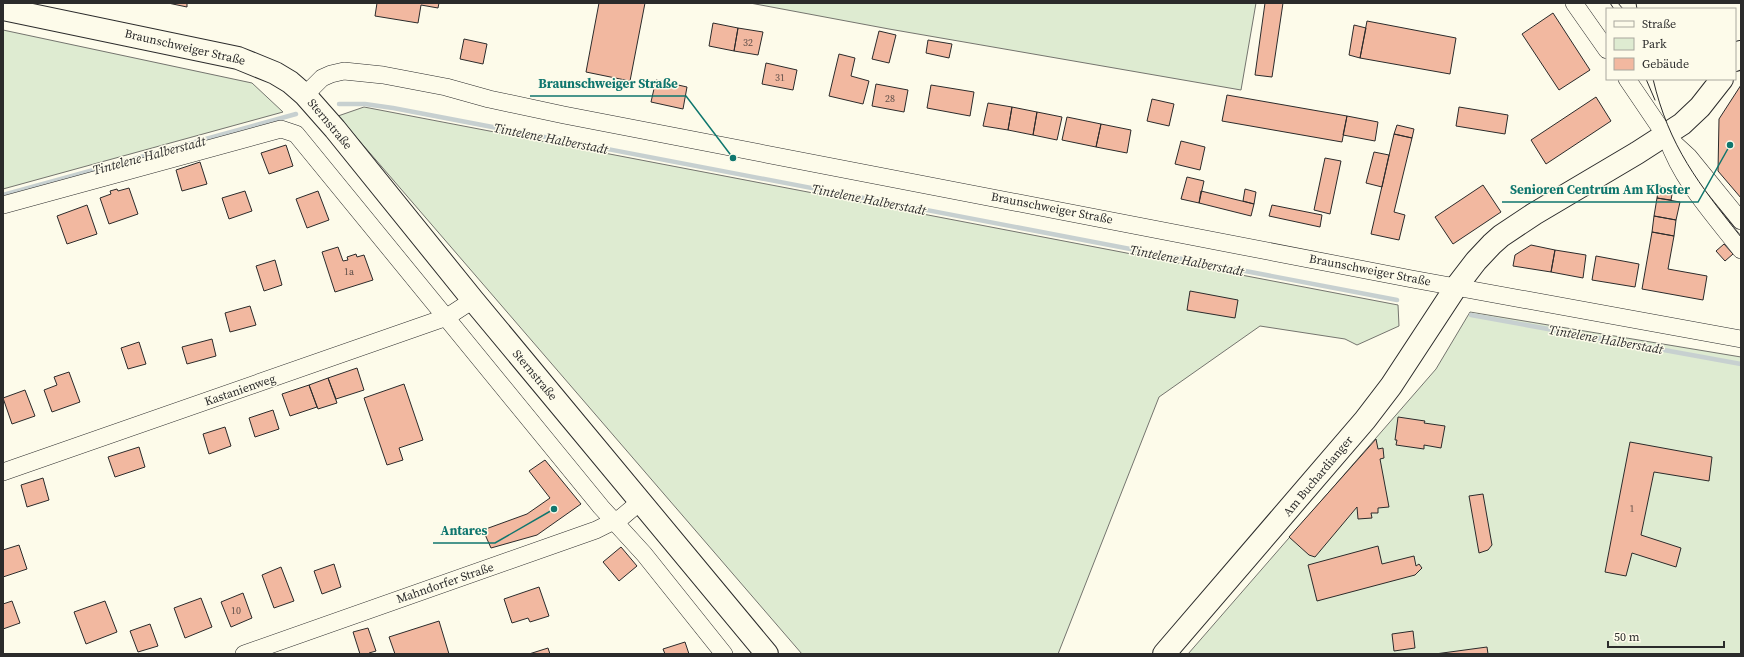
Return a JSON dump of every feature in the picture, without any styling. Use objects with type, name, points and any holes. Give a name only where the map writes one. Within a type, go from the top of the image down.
[{"type":"main road","name":"Braunschweiger Straße","points":[[3,9],[238,58],[275,73],[290,82],[305,95]]},
{"type":"main road","name":"Am Buchardianger","points":[[1164,654],[1365,420],[1391,386],[1456,287],[1476,261],[1501,236],[1534,214],[1682,124],[1700,108],[1721,80]]},
{"type":"main road","name":"Sternstraße","points":[[305,95],[335,129],[473,300],[767,654]]},
{"type":"street","points":[[1574,3],[1606,49]]},
{"type":"street","name":"Braunschweiger Straße","points":[[305,95],[320,80],[341,71],[384,75],[446,87],[489,100],[564,115],[1456,287],[1741,339]]},
{"type":"street","points":[[1628,80],[1665,134],[1689,157],[1741,221]]},
{"type":"street","points":[[3,205],[280,129],[291,131],[296,134],[614,522],[644,554],[724,654]]},
{"type":"street","points":[[1665,134],[1674,157],[1691,187],[1741,250]]},
{"type":"street","name":"Kastanienweg","points":[[3,472],[447,317],[473,300]]},
{"type":"street","name":"Mahndorfer Straße","points":[[244,654],[596,530],[614,522],[641,501]]},
{"type":"green space","points":[[750,3],[1256,3],[1241,90],[889,29]]},
{"type":"green space","points":[[3,30],[252,83],[283,112],[3,189]]},
{"type":"green space","points":[[364,107],[1398,305],[1399,326],[1357,345],[1345,339],[1260,326],[1159,397],[1058,654],[802,654],[338,116]]},
{"type":"green space","points":[[1470,312],[1741,357],[1741,654],[1188,654],[1436,369]]},
{"type":"building","points":[[168,3],[187,3],[187,7]]},
{"type":"building","points":[[377,3],[439,3],[438,8],[421,5],[418,23],[375,16]]},
{"type":"building","points":[[599,3],[645,3],[630,81],[586,72]]},
{"type":"building","points":[[1265,3],[1283,3],[1272,77],[1255,75]]},
{"type":"building","points":[[1553,13],[1590,70],[1559,90],[1522,34]]},
{"type":"building","points":[[1367,21],[1456,38],[1450,74],[1360,58]]},
{"type":"building","points":[[713,23],[738,28],[734,51],[709,46]]},
{"type":"building","points":[[1354,25],[1366,28],[1360,58],[1349,55]]},
{"type":"building","points":[[738,28],[763,32],[758,55],[734,51]]},
{"type":"building","points":[[879,31],[896,35],[889,63],[872,59]]},
{"type":"building","points":[[464,39],[487,44],[483,64],[460,59]]},
{"type":"building","points":[[928,40],[952,44],[949,58],[926,53]]},
{"type":"building","points":[[839,54],[855,58],[851,76],[869,81],[863,104],[829,96]]},
{"type":"building","points":[[766,63],[797,70],[793,90],[762,84]]},
{"type":"building","points":[[656,80],[687,87],[683,109],[651,102]]},
{"type":"building","points":[[876,84],[908,90],[904,112],[872,106]]},
{"type":"building","points":[[931,85],[974,92],[970,116],[927,108]]},
{"type":"building","points":[[1741,85],[1741,198],[1718,171],[1719,119]]},
{"type":"building","points":[[1227,95],[1347,116],[1342,142],[1222,121]]},
{"type":"building","points":[[1596,97],[1611,121],[1546,164],[1531,140]]},
{"type":"building","points":[[1152,99],[1174,104],[1169,126],[1147,121]]},
{"type":"building","points":[[988,103],[1012,107],[1008,130],[983,126]]},
{"type":"building","points":[[1012,107],[1037,112],[1033,135],[1008,130]]},
{"type":"building","points":[[1459,107],[1508,115],[1505,134],[1456,126]]},
{"type":"building","points":[[1037,112],[1062,117],[1057,140],[1033,135]]},
{"type":"building","points":[[1347,116],[1378,122],[1375,141],[1343,135]]},
{"type":"building","points":[[1067,117],[1101,124],[1096,147],[1062,140]]},
{"type":"building","points":[[1101,124],[1131,130],[1127,153],[1096,147]]},
{"type":"building","points":[[1397,125],[1414,129],[1412,138],[1394,134]]},
{"type":"building","points":[[1394,134],[1412,138],[1394,212],[1405,215],[1399,240],[1371,234]]},
{"type":"building","points":[[1181,141],[1205,147],[1200,170],[1175,164]]},
{"type":"building","points":[[286,145],[293,166],[269,174],[261,153]]},
{"type":"building","points":[[1374,152],[1389,155],[1382,187],[1366,183]]},
{"type":"building","points":[[1325,158],[1341,161],[1330,214],[1314,210]]},
{"type":"building","points":[[200,162],[207,184],[182,191],[176,170]]},
{"type":"building","points":[[1187,177],[1204,181],[1199,203],[1181,199]]},
{"type":"building","points":[[1483,185],[1501,212],[1453,244],[1435,217]]},
{"type":"building","points":[[1659,186],[1673,189],[1671,200],[1657,198]]},
{"type":"building","points":[[129,188],[138,214],[109,224],[100,198],[111,194],[110,191],[117,189],[118,191]]},
{"type":"building","points":[[1245,189],[1256,192],[1254,204],[1243,201]]},
{"type":"building","points":[[245,191],[252,211],[229,219],[222,198]]},
{"type":"building","points":[[318,191],[329,220],[307,228],[296,199]]},
{"type":"building","points":[[1201,191],[1254,204],[1251,216],[1199,203]]},
{"type":"building","points":[[1657,198],[1680,202],[1676,220],[1654,216]]},
{"type":"building","points":[[87,205],[97,234],[67,244],[57,216]]},
{"type":"building","points":[[1272,205],[1322,215],[1320,227],[1269,216]]},
{"type":"building","points":[[1654,216],[1676,220],[1674,236],[1652,232]]},
{"type":"building","points":[[1652,232],[1674,236],[1668,269],[1707,276],[1703,300],[1642,289]]},
{"type":"building","points":[[1724,244],[1733,254],[1725,261],[1716,251]]},
{"type":"building","points":[[1531,245],[1555,250],[1551,272],[1513,266],[1515,255]]},
{"type":"building","points":[[338,247],[343,261],[348,260],[347,257],[356,254],[357,257],[364,255],[373,280],[335,292],[322,252]]},
{"type":"building","points":[[1555,250],[1586,255],[1583,278],[1551,272]]},
{"type":"building","points":[[1596,256],[1639,264],[1635,287],[1592,280]]},
{"type":"building","points":[[275,260],[282,285],[264,291],[256,266]]},
{"type":"building","points":[[1190,291],[1238,300],[1235,318],[1187,310]]},
{"type":"building","points":[[250,306],[256,325],[230,332],[225,313]]},
{"type":"building","points":[[212,339],[216,356],[187,364],[182,347]]},
{"type":"building","points":[[139,342],[146,364],[128,369],[121,348]]},
{"type":"building","points":[[357,368],[364,390],[336,399],[328,378]]},
{"type":"building","points":[[69,372],[80,402],[52,412],[44,390],[57,385],[54,377]]},
{"type":"building","points":[[328,378],[337,403],[318,409],[309,385]]},
{"type":"building","points":[[404,384],[423,440],[399,448],[403,460],[387,465],[364,398]]},
{"type":"building","points":[[309,385],[317,407],[290,416],[282,394]]},
{"type":"building","points":[[25,390],[35,416],[12,424],[3,398]]},
{"type":"building","points":[[273,410],[279,429],[255,437],[249,418]]},
{"type":"building","points":[[1398,417],[1445,426],[1441,448],[1424,445],[1424,449],[1396,445],[1397,440],[1395,440]]},
{"type":"building","points":[[225,427],[231,446],[209,454],[203,434]]},
{"type":"building","points":[[1376,439],[1378,449],[1383,448],[1384,458],[1380,459],[1389,507],[1378,508],[1378,513],[1371,513],[1372,518],[1358,519],[1357,507],[1315,557],[1309,555],[1289,537]]},
{"type":"building","points":[[1630,442],[1712,457],[1709,481],[1654,472],[1641,535],[1681,548],[1676,567],[1632,553],[1626,576],[1605,572]]},
{"type":"building","points":[[139,447],[145,467],[115,477],[108,457]]},
{"type":"building","points":[[545,460],[581,504],[537,535],[491,548],[483,530],[527,514],[550,498],[529,471]]},
{"type":"building","points":[[43,478],[49,500],[27,507],[21,485]]},
{"type":"building","points":[[1483,494],[1492,545],[1488,550],[1479,553],[1469,496]]},
{"type":"building","points":[[19,545],[27,569],[3,577],[3,550]]},
{"type":"building","points":[[1378,546],[1382,564],[1414,556],[1416,566],[1419,564],[1422,568],[1415,575],[1317,601],[1308,565]]},
{"type":"building","points":[[621,547],[637,566],[619,581],[603,562]]},
{"type":"building","points":[[334,564],[341,587],[322,594],[314,571]]},
{"type":"building","points":[[281,567],[294,601],[274,608],[262,575]]},
{"type":"building","points":[[539,587],[549,616],[530,622],[528,618],[512,623],[504,599]]},
{"type":"building","points":[[243,593],[252,618],[231,627],[221,602]]},
{"type":"building","points":[[201,598],[212,627],[185,638],[174,608]]},
{"type":"building","points":[[12,601],[20,623],[3,629],[3,604]]},
{"type":"building","points":[[105,601],[117,632],[86,644],[74,612]]},
{"type":"building","points":[[439,621],[449,654],[395,654],[389,637]]},
{"type":"building","points":[[150,624],[158,646],[138,652],[130,631]]},
{"type":"building","points":[[368,628],[376,651],[369,653],[370,654],[360,654],[353,632]]},
{"type":"building","points":[[1413,631],[1415,648],[1394,651],[1392,634]]},
{"type":"building","points":[[685,642],[689,654],[665,654],[663,649]]},
{"type":"building","points":[[1487,647],[1488,654],[1435,654]]},
{"type":"building","points":[[548,648],[550,654],[529,654]]},
{"type":"waterway","name":"Tintelene Halberstadt","points":[[339,104],[365,104],[393,108],[1397,300]]},
{"type":"waterway","name":"Tintelene Halberstadt","points":[[3,195],[296,114]]},
{"type":"waterway","name":"Tintelene Halberstadt","points":[[1471,315],[1741,364]]},
{"type":"tram line","points":[[1610,3],[1613,8]]},
{"type":"tram line","points":[[1618,3],[1622,8]]},
{"type":"tram line","points":[[1636,3],[1637,8]]},
{"type":"tram line","points":[[1646,80],[1655,100]]},
{"type":"tram line","points":[[1653,80],[1668,125],[1687,164],[1712,200],[1741,237]]},
{"type":"place","name":"Senioren Centrum Am Kloster","points":[[1730,145]]},
{"type":"place","name":"Braunschweiger Straße","points":[[733,158]]},
{"type":"place","name":"Antares","points":[[554,509]]}]
